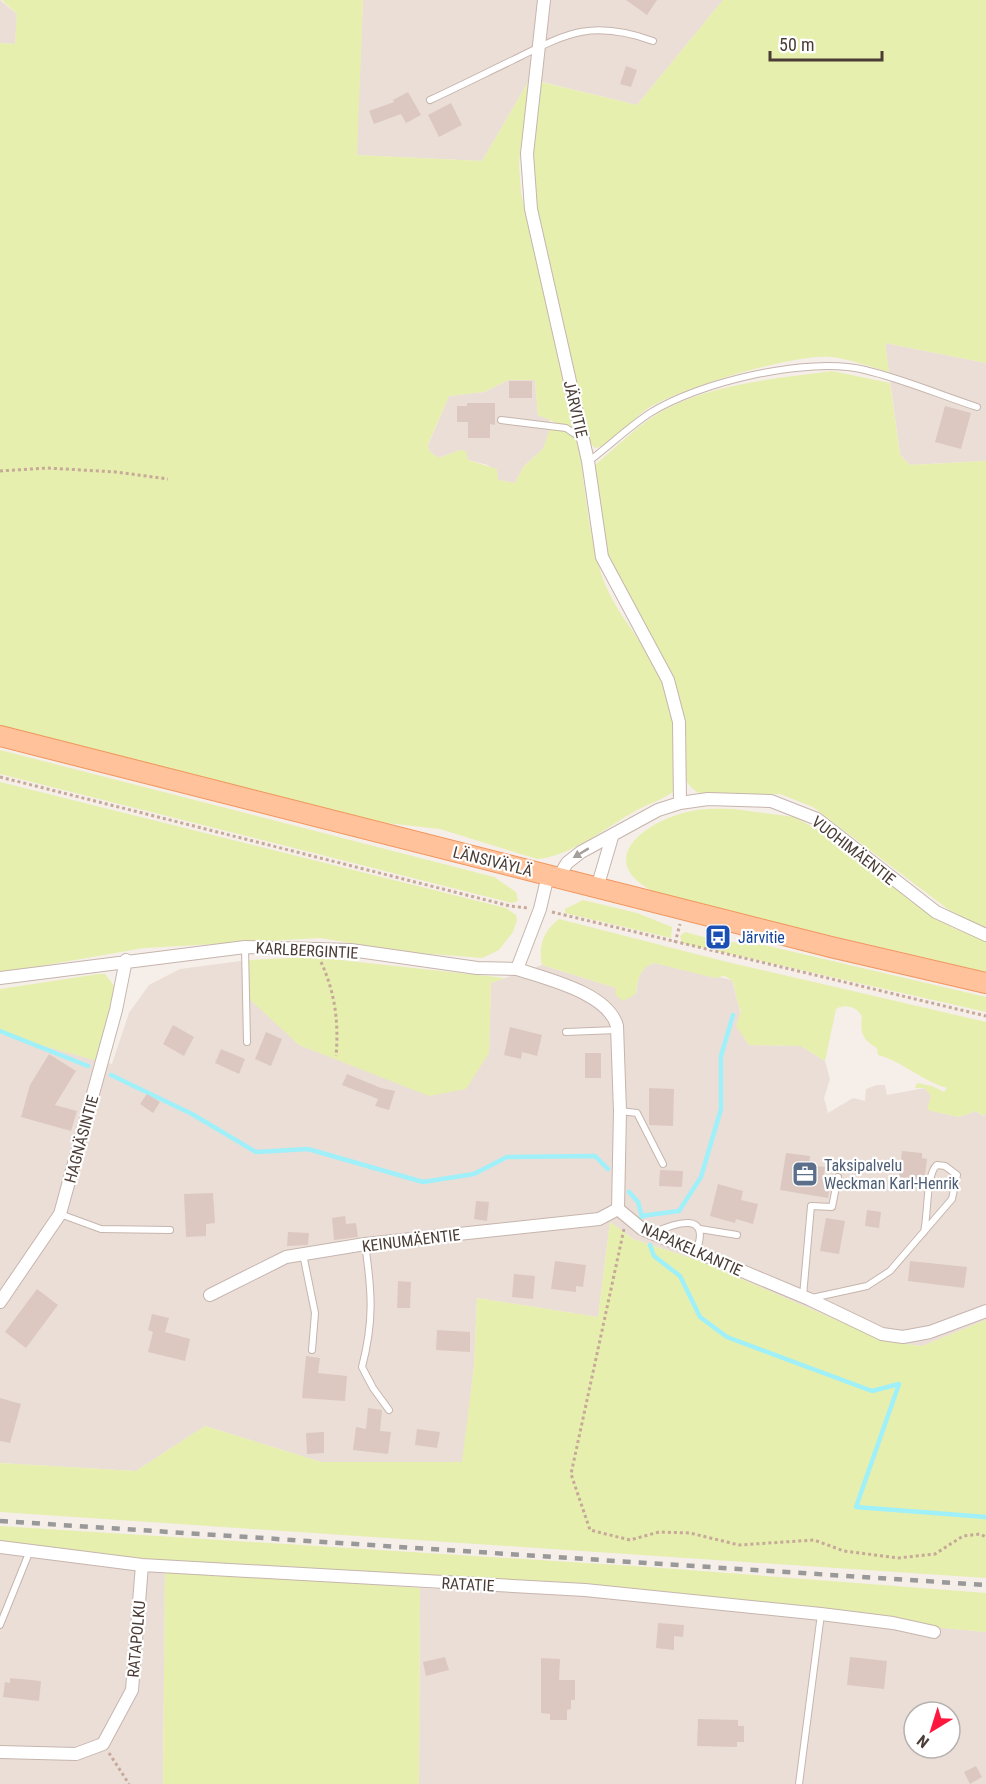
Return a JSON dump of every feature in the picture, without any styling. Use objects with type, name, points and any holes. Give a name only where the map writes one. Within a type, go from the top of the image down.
[{"type":"main road","name":"LÄNSIVÄYLÄ","points":[[0,736],[553,877],[986,983]]},
{"type":"street","name":"JÄRVITIE","points":[[544,0],[527,154],[527,182],[584,440],[602,557],[668,680],[671,691],[680,732],[680,803]]},
{"type":"street","name":"VUOHIMÄENTIE","points":[[553,877],[581,852],[612,837],[632,822],[680,803],[738,798],[771,801],[794,808],[817,819],[936,912],[986,935]]},
{"type":"street","points":[[597,888],[612,837]]},
{"type":"street","points":[[553,877],[517,969],[567,986],[606,1006],[614,1016],[617,1030],[622,1214]]},
{"type":"street","name":"KARLBERGINTIE","points":[[0,978],[126,960],[244,947],[351,950],[477,968],[517,969]]},
{"type":"street","name":"HAGNÄSINTIE","points":[[0,1302],[60,1214],[116,1010],[126,960]]},
{"type":"street","name":"NAPAKELKANTIE","points":[[622,1214],[652,1233],[806,1297],[882,1334],[903,1337],[930,1332],[986,1311]]},
{"type":"street","name":"KEINUMÄENTIE","points":[[210,1295],[286,1257],[365,1245],[599,1219],[622,1214]]},
{"type":"street","name":"RATATIE","points":[[0,1548],[142,1565],[585,1590],[821,1614],[893,1623],[934,1632]]},
{"type":"street","name":"RATAPOLKU","points":[[103,1744],[132,1690],[142,1565]]},
{"type":"street","points":[[0,1752],[76,1754],[103,1744]]},
{"type":"lane","points":[[430,100],[560,36],[585,31],[632,33],[653,41]]},
{"type":"lane","points":[[588,461],[649,414],[674,401],[693,392],[780,369],[827,364],[864,369],[977,407]]},
{"type":"lane","points":[[501,420],[566,428],[584,440]]},
{"type":"lane","points":[[244,947],[247,1042]]},
{"type":"lane","points":[[566,1032],[617,1030]]},
{"type":"lane","points":[[620,1111],[637,1113],[663,1164]]},
{"type":"lane","points":[[838,1177],[832,1207],[811,1206],[806,1297],[867,1286],[890,1271],[938,1219],[952,1199],[957,1175],[945,1166],[938,1165],[930,1174],[928,1216],[924,1232]]},
{"type":"lane","points":[[60,1214],[101,1229],[170,1230]]},
{"type":"lane","points":[[652,1233],[675,1223],[687,1222],[700,1229],[736,1235]]},
{"type":"lane","points":[[696,1252],[702,1238],[700,1229]]},
{"type":"lane","points":[[365,1245],[372,1292],[371,1323],[362,1367],[373,1388],[389,1410]]},
{"type":"lane","points":[[303,1254],[315,1313],[312,1350]]},
{"type":"lane","points":[[0,1625],[29,1553]]},
{"type":"lane","points":[[799,1784],[821,1614]]},
{"type":"path","points":[[0,471],[59,469],[116,472],[168,479]]},
{"type":"path","points":[[0,777],[510,906],[540,909],[986,1016]]},
{"type":"path","points":[[315,949],[331,984],[338,1032],[336,1056]]},
{"type":"path","points":[[622,1214],[571,1474],[590,1530],[630,1540],[659,1532],[690,1533],[739,1545],[814,1540],[844,1551],[898,1558],[935,1554],[963,1536],[980,1534],[986,1537]]},
{"type":"path","points":[[103,1744],[129,1784]]},
{"type":"shaded area","points":[[0,0],[17,14],[15,44],[0,43]]},
{"type":"shaded area","points":[[363,0],[723,0],[637,105],[530,79],[482,161],[356,155]]},
{"type":"shaded area","points":[[885,343],[986,363],[986,461],[910,465],[900,455]]},
{"type":"shaded area","points":[[508,380],[535,380],[538,415],[550,420],[549,434],[543,449],[524,466],[515,483],[498,480],[488,465],[468,460],[460,450],[439,458],[429,451],[428,445],[449,396],[484,392]]},
{"type":"shaded area","points":[[248,960],[278,1023],[299,1045],[345,1061],[489,1053],[491,983],[542,965],[636,994],[639,976],[646,966],[654,963],[732,980],[749,1045],[801,1046],[825,1061],[830,1079],[824,1098],[828,1113],[853,1098],[865,1101],[866,1089],[885,1085],[887,1095],[925,1088],[931,1096],[928,1110],[959,1117],[976,1111],[983,1116],[986,1113],[986,1320],[922,1346],[887,1342],[700,1261],[633,1239],[610,1222],[598,1317],[477,1298],[474,1366],[463,1462],[321,1462],[205,1426],[136,1471],[0,1463],[0,1034],[112,1064],[129,1013],[149,985],[180,969]]},
{"type":"shaded area","points":[[0,1552],[89,1565],[165,1570],[163,1784],[0,1784]]},
{"type":"shaded area","points":[[420,1588],[632,1598],[700,1609],[773,1611],[986,1632],[986,1784],[419,1784]]},
{"type":"green space","points":[[2,0],[363,0],[357,155],[482,161],[530,79],[519,163],[521,193],[578,432],[538,415],[535,380],[508,380],[484,392],[449,396],[428,444],[429,451],[439,458],[460,450],[466,451],[468,460],[497,469],[498,480],[515,483],[524,466],[543,449],[550,429],[564,430],[578,440],[590,528],[603,579],[617,607],[645,650],[669,702],[674,734],[674,791],[575,847],[550,857],[537,859],[440,829],[378,822],[0,727],[0,43],[15,44],[17,14]]},
{"type":"green space","points":[[723,0],[986,0],[986,363],[885,343],[889,372],[831,357],[792,360],[739,373],[666,399],[643,412],[603,446],[595,448],[588,441],[529,174],[541,82],[637,105]]},
{"type":"green space","points":[[832,371],[890,383],[900,455],[910,465],[986,461],[986,930],[949,910],[813,807],[780,794],[710,796],[692,788],[687,782],[683,718],[606,553],[594,466],[639,427],[674,405],[717,390],[764,380]]},
{"type":"green space","points":[[0,750],[494,877],[516,892],[518,901],[512,903],[0,774]]},
{"type":"green space","points":[[0,782],[506,908],[516,915],[517,920],[513,932],[499,950],[482,958],[406,952],[320,938],[144,948],[0,973]]},
{"type":"green space","points":[[734,809],[794,817],[823,832],[953,928],[986,941],[986,972],[663,896],[641,884],[629,871],[626,858],[631,846],[641,834],[656,824],[692,811]]},
{"type":"green space","points":[[583,900],[637,913],[672,927],[671,938],[565,913],[565,909]]},
{"type":"green space","points":[[559,919],[727,962],[986,1022],[986,1113],[984,1116],[976,1111],[959,1117],[927,1110],[931,1096],[925,1088],[915,1088],[917,1083],[932,1086],[944,1092],[947,1088],[878,1055],[877,1048],[863,1035],[862,1016],[850,1007],[843,1006],[836,1009],[825,1061],[801,1046],[749,1045],[736,1026],[741,1011],[732,980],[724,976],[715,978],[654,963],[642,971],[636,994],[623,1001],[615,994],[616,988],[542,965],[543,940],[549,929]]},
{"type":"green space","points":[[685,932],[718,941],[764,945],[986,997],[986,1012],[682,943],[680,936]]},
{"type":"green space","points":[[313,957],[505,978],[491,983],[489,1053],[466,1089],[429,1096],[299,1045],[245,995],[248,960]]},
{"type":"green space","points":[[105,974],[115,987],[98,1061],[0,1034],[0,989]]},
{"type":"green space","points":[[610,1222],[633,1239],[700,1261],[887,1342],[922,1346],[986,1320],[986,1578],[0,1512],[0,1463],[136,1471],[205,1426],[321,1462],[462,1462],[474,1366],[477,1298],[598,1317]]},
{"type":"green space","points":[[0,1526],[649,1567],[986,1593],[986,1632],[932,1627],[793,1606],[147,1563],[0,1544]]},
{"type":"green space","points":[[165,1570],[420,1588],[419,1784],[163,1784]]},
{"type":"building","points":[[626,0],[657,0],[647,15]]},
{"type":"building","points":[[626,66],[637,70],[631,87],[620,84]]},
{"type":"building","points":[[408,92],[421,115],[406,123],[401,114],[374,124],[369,111],[394,102],[393,100]]},
{"type":"building","points":[[451,103],[462,125],[439,137],[428,115]]},
{"type":"building","points":[[509,381],[532,381],[532,398],[509,398]]},
{"type":"building","points":[[467,403],[495,403],[495,425],[490,424],[490,438],[468,438],[468,422],[457,422],[457,406],[467,406]]},
{"type":"building","points":[[945,406],[971,413],[961,449],[935,442]]},
{"type":"building","points":[[173,1025],[194,1037],[184,1056],[163,1044]]},
{"type":"building","points":[[510,1027],[542,1035],[537,1056],[522,1052],[521,1059],[504,1055]]},
{"type":"building","points":[[266,1032],[282,1039],[271,1066],[255,1059]]},
{"type":"building","points":[[221,1049],[245,1059],[239,1074],[215,1063]]},
{"type":"building","points":[[585,1053],[601,1053],[601,1078],[585,1078]]},
{"type":"building","points":[[49,1054],[76,1071],[55,1105],[77,1111],[71,1131],[21,1117],[30,1085]]},
{"type":"building","points":[[347,1074],[381,1088],[395,1091],[389,1110],[375,1106],[378,1099],[342,1085]]},
{"type":"building","points":[[649,1088],[674,1089],[673,1126],[649,1125]]},
{"type":"building","points":[[147,1094],[160,1102],[153,1113],[140,1104]]},
{"type":"building","points":[[902,1151],[922,1153],[922,1158],[927,1159],[925,1176],[920,1175],[920,1179],[899,1177]]},
{"type":"building","points":[[786,1153],[810,1156],[809,1165],[825,1167],[824,1175],[832,1176],[828,1198],[780,1190]]},
{"type":"building","points":[[660,1170],[683,1171],[682,1187],[659,1186]]},
{"type":"building","points":[[718,1184],[743,1191],[741,1200],[758,1204],[753,1224],[736,1219],[735,1223],[710,1216]]},
{"type":"building","points":[[213,1193],[215,1223],[206,1224],[206,1236],[186,1237],[184,1194]]},
{"type":"building","points":[[476,1201],[489,1202],[487,1221],[474,1219]]},
{"type":"building","points":[[867,1210],[881,1212],[879,1228],[865,1226]]},
{"type":"building","points":[[345,1216],[346,1224],[356,1223],[358,1237],[334,1240],[332,1218]]},
{"type":"building","points":[[826,1218],[845,1221],[839,1254],[820,1251]]},
{"type":"building","points":[[288,1232],[309,1233],[308,1245],[287,1246]]},
{"type":"building","points":[[555,1261],[586,1265],[583,1287],[576,1286],[576,1292],[551,1289]]},
{"type":"building","points":[[910,1261],[967,1267],[964,1288],[908,1281]]},
{"type":"building","points":[[514,1274],[535,1276],[533,1299],[512,1297]]},
{"type":"building","points":[[398,1281],[411,1282],[410,1308],[397,1308]]},
{"type":"building","points":[[37,1289],[58,1305],[26,1348],[5,1332]]},
{"type":"building","points":[[152,1314],[169,1318],[165,1332],[190,1339],[185,1361],[148,1352],[153,1332],[148,1330]]},
{"type":"building","points":[[437,1330],[470,1332],[470,1352],[436,1350]]},
{"type":"building","points":[[306,1356],[320,1358],[318,1373],[347,1376],[345,1401],[302,1398]]},
{"type":"building","points":[[0,1398],[21,1404],[10,1443],[0,1441]]},
{"type":"building","points":[[368,1408],[382,1410],[380,1431],[391,1432],[388,1454],[353,1450],[356,1427],[366,1429]]},
{"type":"building","points":[[417,1429],[440,1432],[437,1448],[415,1445]]},
{"type":"building","points":[[324,1432],[324,1453],[307,1454],[306,1433]]},
{"type":"building","points":[[658,1623],[684,1625],[683,1637],[674,1636],[674,1650],[656,1648]]},
{"type":"building","points":[[445,1657],[449,1670],[426,1676],[423,1662]]},
{"type":"building","points":[[850,1657],[887,1661],[884,1689],[847,1685]]},
{"type":"building","points":[[541,1658],[560,1659],[559,1680],[575,1680],[575,1700],[571,1700],[571,1709],[567,1710],[567,1720],[550,1720],[550,1714],[541,1713]]},
{"type":"building","points":[[10,1678],[41,1681],[39,1701],[3,1697],[5,1682],[10,1683]]},
{"type":"building","points":[[698,1719],[738,1720],[738,1726],[744,1726],[744,1742],[737,1742],[737,1747],[697,1746]]},
{"type":"building","points":[[976,1766],[982,1777],[970,1784],[964,1772]]},
{"type":"waterway","points":[[641,1216],[679,1211],[701,1177],[721,1109],[721,1056],[733,1015]]},
{"type":"waterway","points":[[0,1031],[88,1066]]},
{"type":"waterway","points":[[111,1075],[192,1114],[256,1152],[308,1149],[423,1182],[474,1174],[507,1157],[595,1156],[608,1169]]},
{"type":"waterway","points":[[629,1192],[638,1202],[642,1217]]},
{"type":"waterway","points":[[650,1245],[654,1256],[680,1276],[700,1317],[727,1337],[872,1391],[899,1384],[856,1507],[986,1517]]},
{"type":"railway","points":[[0,1521],[986,1585]]},
{"type":"place","name":"Järvitie","points":[[718,937]]},
{"type":"place","name":"Taksipalvelu Weckman Karl-Henrik","points":[[805,1174]]}]
